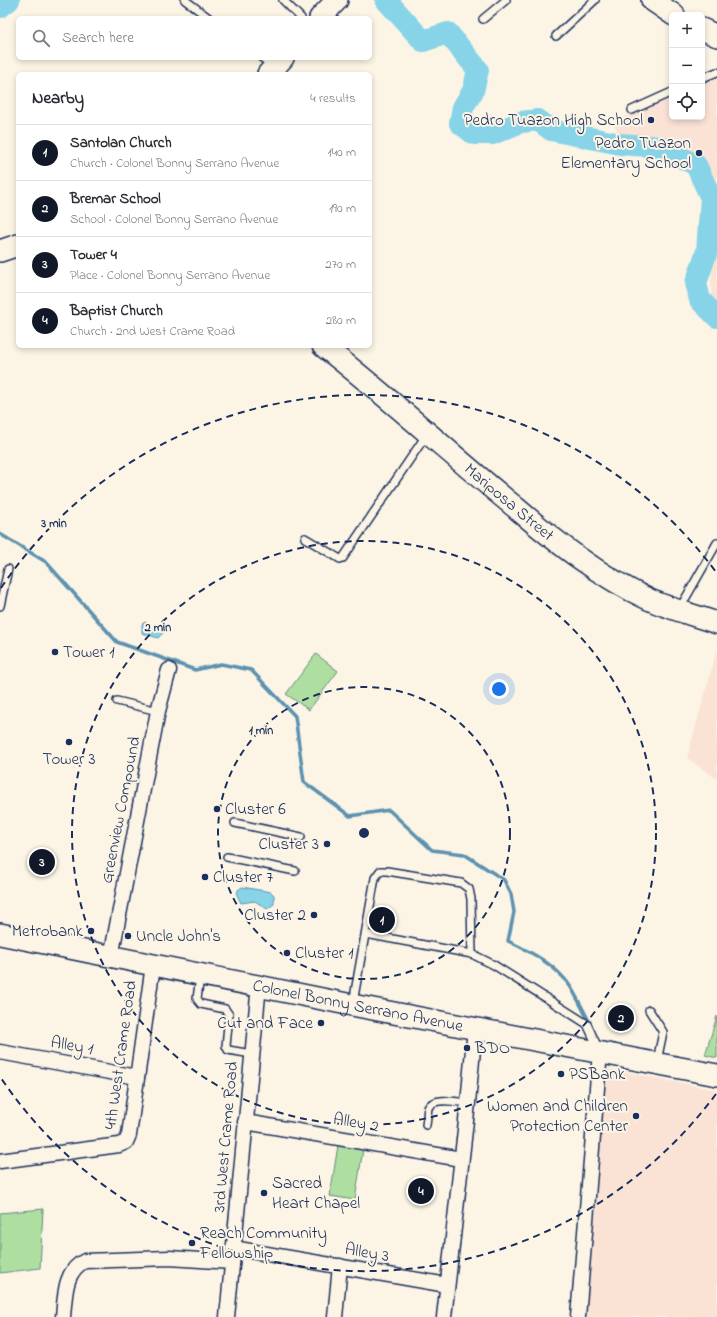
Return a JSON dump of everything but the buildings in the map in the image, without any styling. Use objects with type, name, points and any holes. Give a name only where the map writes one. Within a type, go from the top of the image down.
[{"type":"main road","points":[[322,16],[337,0]]},
{"type":"main road","points":[[652,0],[670,12]]},
{"type":"main road","points":[[705,30],[717,36]]},
{"type":"main road","points":[[0,251],[16,246]]},
{"type":"main road","name":"Mariposa Street","points":[[325,348],[578,558],[624,587],[650,600],[717,622]]},
{"type":"main road","name":"Colonel Bonny Serrano Avenue","points":[[0,934],[259,985],[352,1005],[717,1075]]},
{"type":"street","name":"Greenview Compound","points":[[111,957],[158,711],[169,670]]},
{"type":"street","name":"4th West Crame Road","points":[[0,1161],[119,1145],[126,1142],[129,1135],[153,965]]},
{"type":"street","name":"3rd West Crame Road","points":[[227,1317],[259,985]]},
{"type":"street","points":[[444,1317],[475,1028]]},
{"type":"street","name":"Alley 1","points":[[0,1052],[137,1077]]},
{"type":"street","points":[[578,1317],[600,1052]]},
{"type":"street","name":"Alley 2","points":[[245,1122],[461,1159]]},
{"type":"street","points":[[63,1317],[65,1296],[72,1271],[78,1264],[98,1254]]},
{"type":"street","name":"Alley 3","points":[[85,1261],[233,1255],[340,1266],[447,1285]]},
{"type":"street","points":[[335,1317],[340,1266]]},
{"type":"lane","points":[[185,0],[206,16]]},
{"type":"lane","points":[[283,0],[299,16]]},
{"type":"lane","points":[[483,19],[506,0]]},
{"type":"lane","points":[[556,36],[595,0]]},
{"type":"lane","points":[[705,77],[717,72]]},
{"type":"lane","points":[[632,110],[669,93]]},
{"type":"lane","points":[[305,538],[340,559],[343,558],[428,434]]},
{"type":"lane","points":[[679,610],[717,543]]},
{"type":"lane","points":[[0,606],[8,569]]},
{"type":"lane","points":[[118,701],[158,711]]},
{"type":"lane","points":[[235,823],[301,836]]},
{"type":"lane","points":[[227,856],[295,871]]},
{"type":"lane","points":[[352,1005],[375,878],[380,871],[461,883],[469,889],[471,899],[472,954]]},
{"type":"lane","points":[[366,934],[472,954],[494,965],[587,1024],[600,1052]]},
{"type":"lane","points":[[200,974],[197,999],[198,1002],[228,1011],[229,1015],[226,1046],[228,1050],[252,1054]]},
{"type":"lane","points":[[648,1010],[663,1032],[657,1063]]},
{"type":"lane","points":[[426,1125],[428,1107],[432,1103],[439,1101],[468,1103]]},
{"type":"shaded area","points":[[717,74],[717,188],[699,163],[663,144],[620,144],[614,122],[669,96],[669,120],[705,120],[705,80]]},
{"type":"shaded area","points":[[717,221],[717,310],[712,304],[711,282]]},
{"type":"shaded area","points":[[717,650],[717,779],[687,758]]},
{"type":"shaded area","points":[[604,1068],[717,1090],[717,1317],[584,1317]]},
{"type":"green space","points":[[316,654],[338,671],[309,710],[286,694]]},
{"type":"green space","points":[[717,1016],[717,1058],[705,1055]]},
{"type":"green space","points":[[338,1145],[363,1149],[355,1200],[330,1196]]},
{"type":"green space","points":[[43,1209],[40,1268],[0,1273],[0,1213]]},
{"type":"water","points":[[145,622],[152,627],[162,628],[163,633],[158,638],[142,633],[142,624]]},
{"type":"water","points":[[242,887],[271,892],[274,895],[274,904],[267,909],[255,901],[241,903],[237,895],[238,890]]},
{"type":"waterway","points":[[0,7],[9,0]]},
{"type":"waterway","points":[[386,0],[423,41],[448,33],[478,70],[473,91],[463,107],[460,123],[474,134],[492,134],[521,122],[538,120],[551,130],[620,144],[661,147],[696,165],[711,198],[707,251],[696,283],[700,300],[717,317]]},
{"type":"waterway","points":[[0,534],[46,562],[117,642],[195,670],[221,664],[251,670],[295,716],[304,782],[350,816],[389,810],[432,850],[464,854],[504,880],[511,894],[514,912],[508,941],[534,955],[558,972],[570,986],[589,1021]]},
{"type":"place","name":"Pedro Tuazon High School","points":[[651,120]]},
{"type":"place","name":"Pedro Tuazon Elementary School","points":[[699,153]]},
{"type":"place","name":"Tower 1","points":[[55,652]]},
{"type":"place","name":"Tower 3","points":[[69,742]]},
{"type":"place","name":"Cluster 6","points":[[217,809]]},
{"type":"place","name":"Cluster 3","points":[[327,844]]},
{"type":"place","name":"Tower 4","points":[[42,862]]},
{"type":"place","name":"Cluster 7","points":[[205,877]]},
{"type":"place","name":"Cluster 2","points":[[314,915]]},
{"type":"place","name":"Santolan Church","points":[[382,920]]},
{"type":"place","name":"Metrobank","points":[[91,931]]},
{"type":"place","name":"Uncle John's","points":[[128,936]]},
{"type":"place","name":"Cluster 1","points":[[287,953]]},
{"type":"place","name":"Bremar School","points":[[621,1018]]},
{"type":"place","name":"Cut and Face","points":[[321,1023]]},
{"type":"place","name":"BDO","points":[[467,1048]]},
{"type":"place","name":"PSBank","points":[[561,1074]]},
{"type":"place","name":"Women and Children Protection Center","points":[[636,1116]]},
{"type":"place","name":"Baptist Church","points":[[421,1191]]},
{"type":"place","name":"Sacred Heart Chapel","points":[[264,1193]]},
{"type":"place","name":"Reach Community Fellowship","points":[[192,1243]]}]
